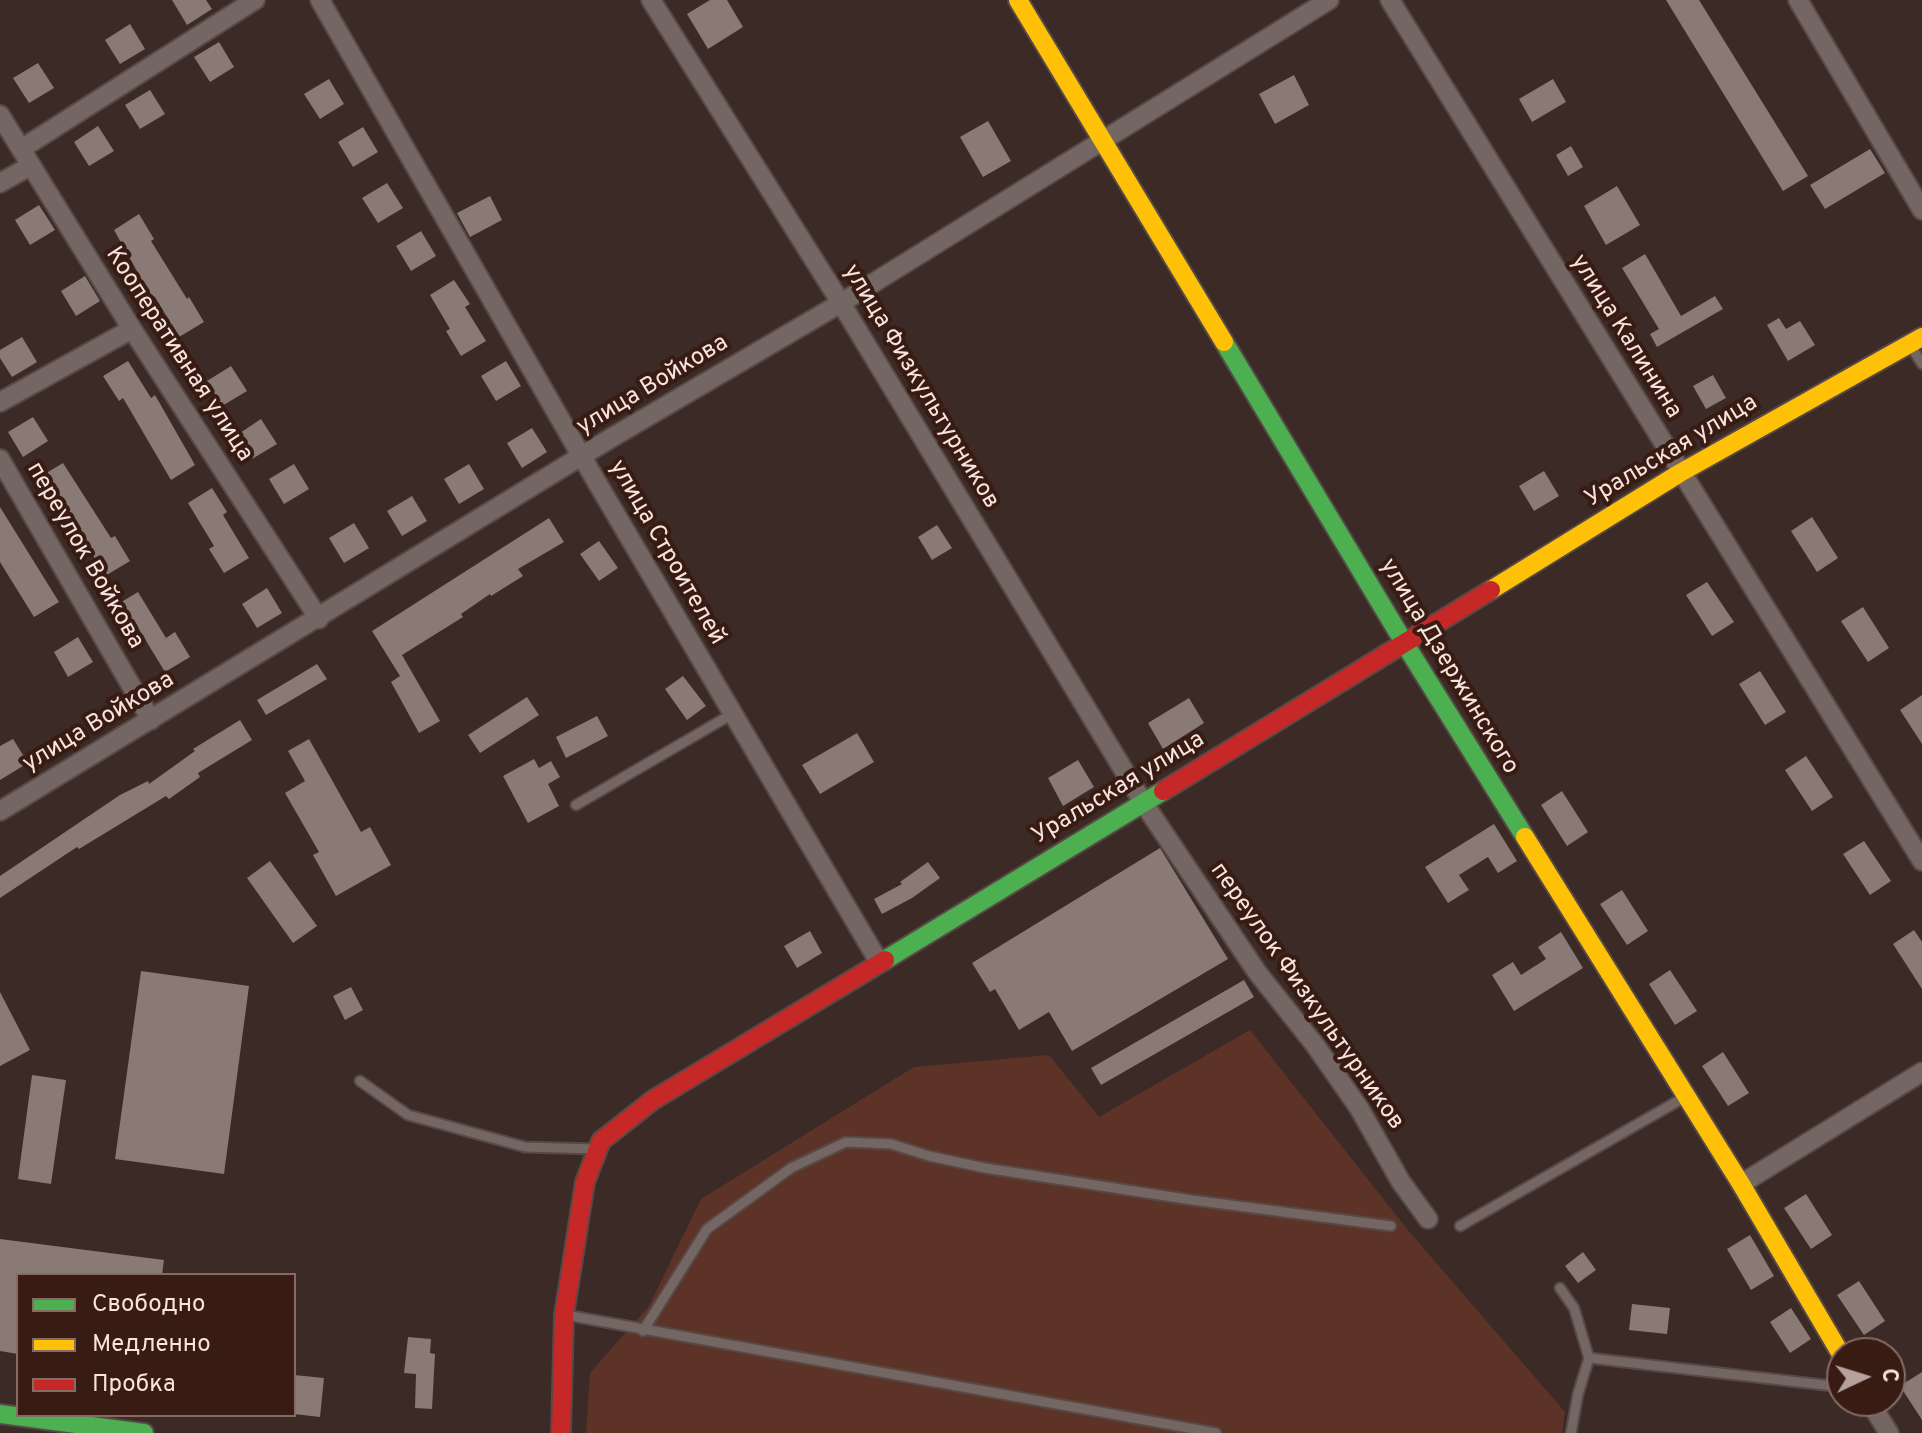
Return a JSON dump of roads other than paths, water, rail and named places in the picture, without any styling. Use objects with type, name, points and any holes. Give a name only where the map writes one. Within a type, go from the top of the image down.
[{"type":"street","points":[[21,149],[255,0]]},
{"type":"street","name":"улица Строителей","points":[[320,0],[582,457],[879,962]]},
{"type":"street","name":"улица Физкультурников","points":[[651,0],[841,303],[1143,802]]},
{"type":"street","name":"улица Дзержинского","points":[[1018,0],[1105,140],[1405,644],[1741,1184],[1831,1337]]},
{"type":"street","name":"улица Войкова","points":[[0,811],[841,303],[1329,0]]},
{"type":"street","name":"улица Калинина","points":[[1390,0],[1922,861]]},
{"type":"street","points":[[1798,0],[1922,210]]},
{"type":"street","name":"Кооперативная улица","points":[[0,115],[132,329],[319,619]]},
{"type":"street","points":[[0,183],[30,166]]},
{"type":"street","points":[[0,402],[132,329]]},
{"type":"street","name":"Уральская улица","points":[[561,1433],[564,1315],[585,1182],[601,1141],[653,1100],[1405,644],[1680,473],[1916,340]]},
{"type":"street","name":"переулок Войкова","points":[[0,459],[151,720]]},
{"type":"street","name":"переулок Физкультурников","points":[[1143,802],[1257,972],[1315,1045],[1359,1108],[1401,1182],[1428,1219]]},
{"type":"street","points":[[1741,1184],[1922,1072]]},
{"type":"street","points":[[23,1417],[144,1433]]},
{"type":"lane","points":[[1916,340],[1922,364]]},
{"type":"lane","points":[[576,805],[732,714]]},
{"type":"lane","points":[[360,1081],[408,1115],[525,1147],[598,1149]]},
{"type":"lane","points":[[1460,1226],[1685,1097]]},
{"type":"lane","points":[[643,1331],[707,1229],[791,1168],[846,1142],[891,1144],[985,1168],[1192,1200],[1391,1226]]},
{"type":"lane","points":[[1560,1288],[1574,1308],[1589,1358],[1571,1433]]},
{"type":"lane","points":[[564,1315],[1216,1433]]},
{"type":"lane","points":[[1589,1358],[1826,1385]]}]
